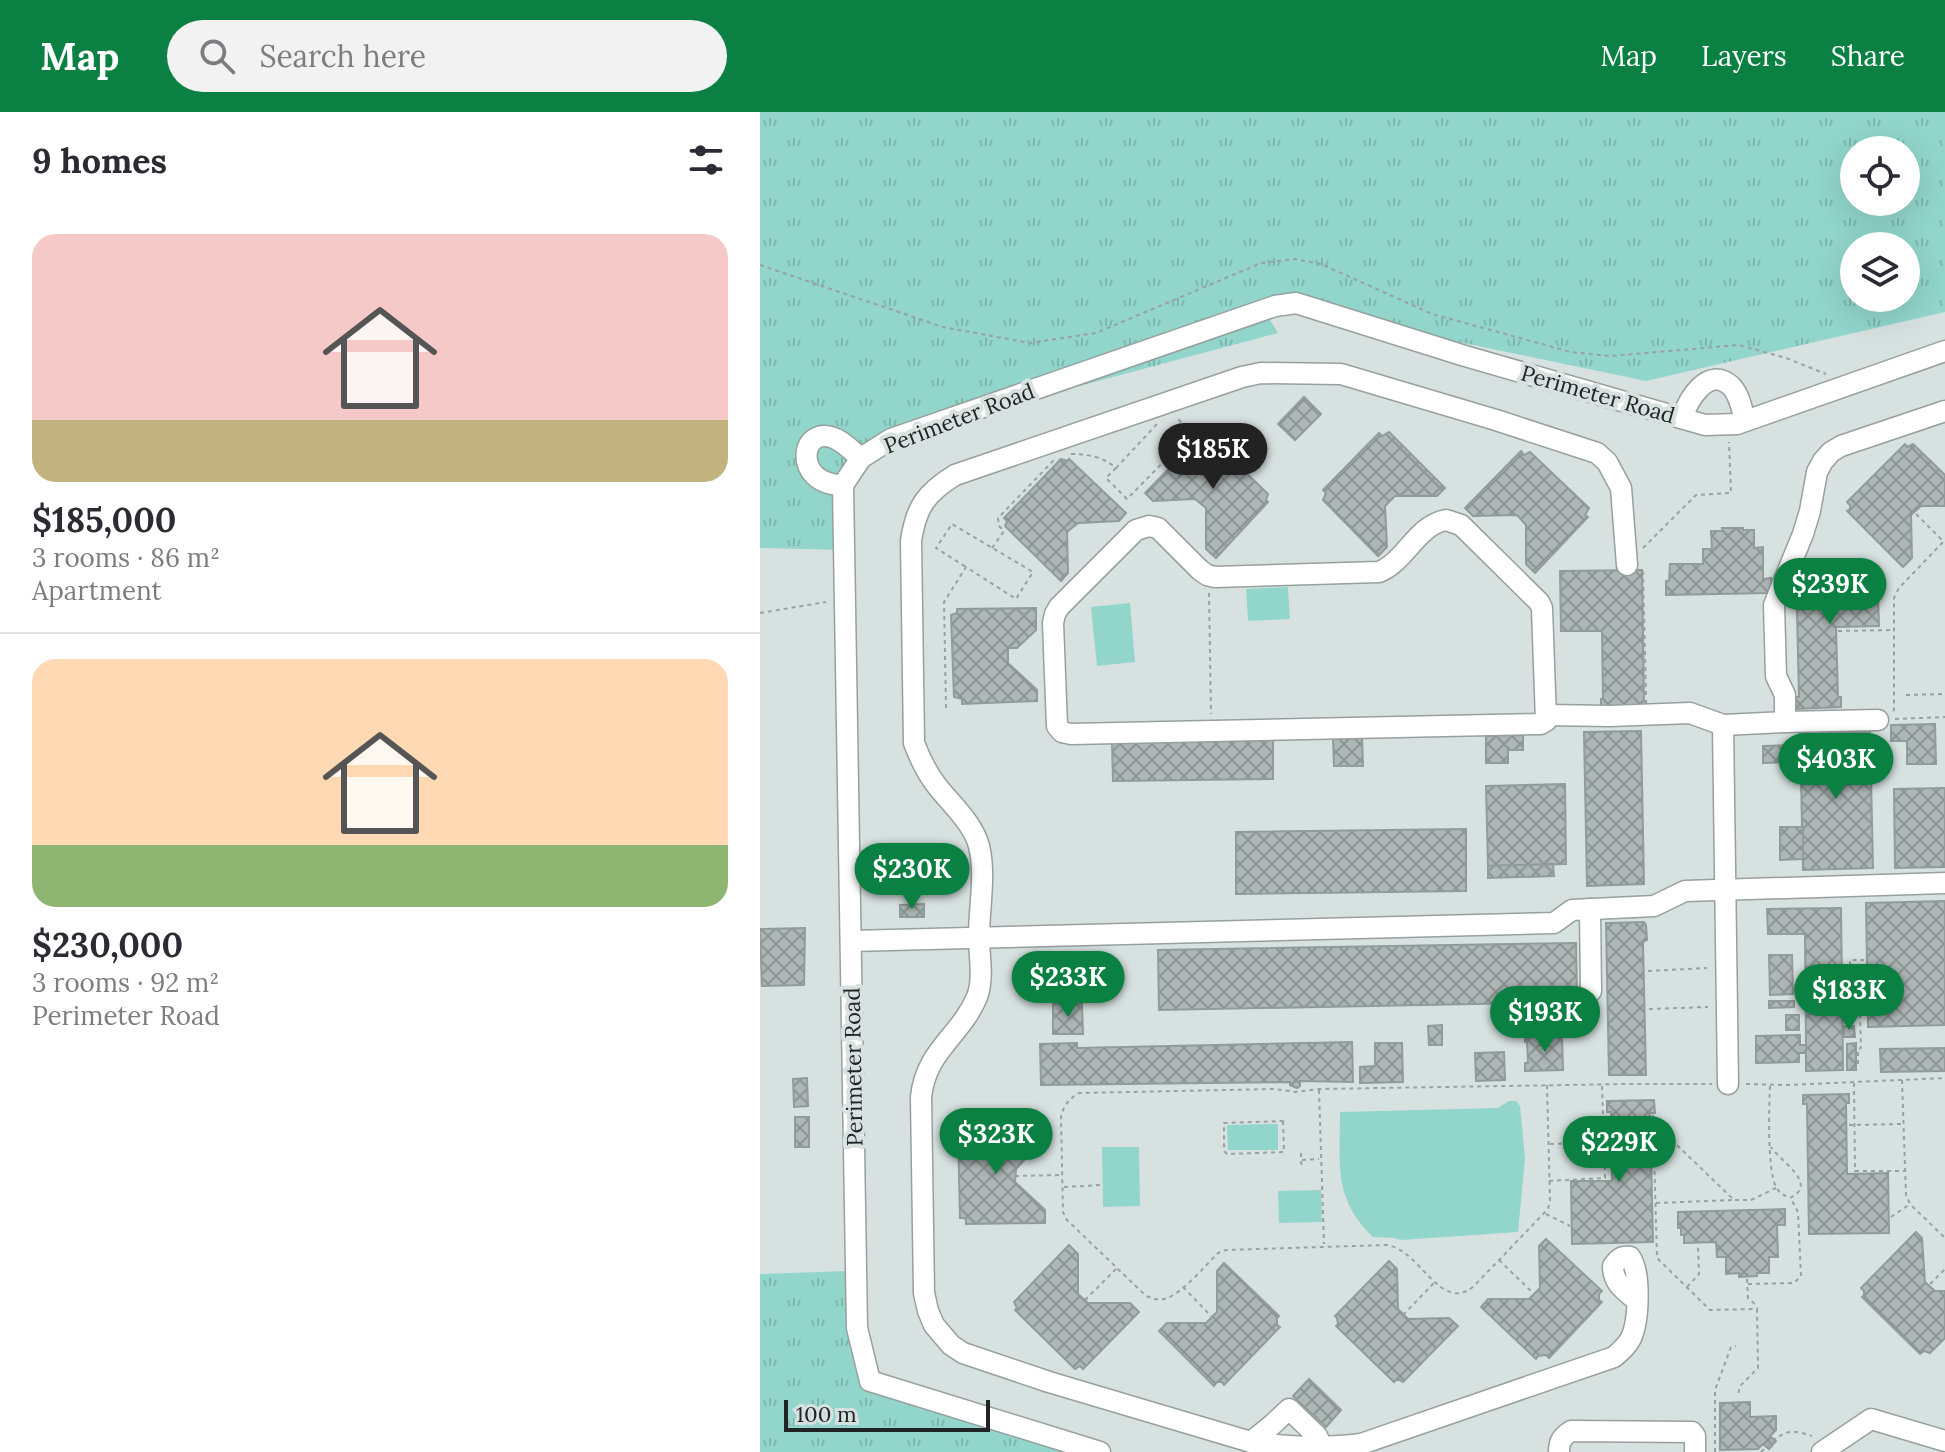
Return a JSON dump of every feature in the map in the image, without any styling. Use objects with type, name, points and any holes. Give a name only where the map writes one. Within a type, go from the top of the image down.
[{"type":"street","name":"Perimeter Road","points":[[1100,1452],[870,1381],[857,1328],[843,485],[861,458],[891,439],[1275,306],[1296,303],[1465,356],[1705,425],[1737,423],[1945,351]]},
{"type":"street","points":[[1635,564],[1621,488],[1615,474],[1597,453],[1341,374],[1261,373],[1242,377],[955,475],[929,494],[920,507],[911,541],[914,743],[922,764],[970,828],[978,845],[982,894],[979,937],[981,982],[977,997],[964,1020],[930,1063],[921,1097],[924,1293],[934,1325],[951,1345],[963,1353],[1049,1382],[1251,1442],[1322,1447],[1361,1444],[1604,1362],[1614,1357],[1629,1341],[1633,1332],[1636,1300]]},
{"type":"street","points":[[1682,418],[1696,391],[1708,381],[1721,380],[1731,386],[1738,398],[1737,423]]},
{"type":"street","points":[[1785,722],[1785,695],[1776,676],[1774,605],[1803,534],[1817,472],[1831,452],[1841,446],[1945,411]]},
{"type":"street","points":[[843,485],[822,480],[812,472],[805,454],[809,445],[828,437],[836,439],[861,458]]},
{"type":"street","points":[[1453,521],[1461,525],[1542,608],[1546,721],[1541,724],[1062,732],[1055,718],[1053,623],[1059,607],[1142,527],[1158,528],[1200,570],[1209,575],[1379,572],[1389,567],[1432,525],[1453,521]]},
{"type":"street","points":[[1546,715],[1690,713],[1723,725],[1878,720]]},
{"type":"street","points":[[1723,725],[1728,1084]]},
{"type":"street","points":[[851,941],[1554,923],[1572,910],[1654,906],[1685,891],[1945,883]]},
{"type":"street","points":[[1590,909],[1591,991]]},
{"type":"street","points":[[1251,1442],[1289,1409],[1317,1436],[1322,1447]]},
{"type":"street","points":[[1825,1450],[1871,1419],[1945,1441]]},
{"type":"street","points":[[1559,1452],[1559,1444],[1571,1431],[1692,1432],[1695,1452]]},
{"type":"path","points":[[1158,424],[1106,478],[1127,499],[1192,433],[1173,413]]},
{"type":"path","points":[[1643,547],[1696,495],[1731,493],[1737,423]]},
{"type":"path","points":[[992,548],[1004,531],[999,526],[998,518],[1061,453],[1102,458],[1116,468]]},
{"type":"path","points":[[1878,720],[1894,710],[1892,602],[1899,588],[1944,541],[1916,514]]},
{"type":"path","points":[[952,524],[1033,572],[1016,599],[966,567],[936,548],[952,524]]},
{"type":"path","points":[[1635,564],[1646,698]]},
{"type":"path","points":[[946,708],[944,602],[966,567]]},
{"type":"path","points":[[1209,575],[1211,731]]},
{"type":"path","points":[[760,613],[845,601]]},
{"type":"path","points":[[1838,631],[1893,630]]},
{"type":"path","points":[[1906,695],[1945,694]]},
{"type":"path","points":[[1878,720],[1945,717]]},
{"type":"path","points":[[1858,1064],[1860,1012],[1851,1001],[1850,960],[1864,960]]},
{"type":"path","points":[[1648,971],[1727,968]]},
{"type":"path","points":[[1649,1009],[1727,1007]]},
{"type":"path","points":[[1902,1080],[1906,1195],[1910,1204],[1945,1238]]},
{"type":"path","points":[[1854,1082],[1855,1171],[1905,1171]]},
{"type":"path","points":[[1549,1181],[1605,1178],[1602,1084]]},
{"type":"path","points":[[1547,1085],[1549,1144],[1550,1200],[1545,1214],[1468,1292],[1460,1295],[1452,1294],[1435,1282],[1394,1246],[1324,1246],[1226,1250],[1218,1253],[1169,1298],[1154,1299],[1146,1296],[1066,1219],[1062,1205],[1061,1117],[1069,1099],[1079,1093],[1275,1089],[1296,1092],[1547,1085]]},
{"type":"path","points":[[1748,1284],[1794,1283],[1801,1276],[1798,1212],[1790,1198],[1781,1195],[1776,1188],[1773,1177],[1770,1085]]},
{"type":"path","points":[[1319,1089],[1324,1246]]},
{"type":"path","points":[[1653,1115],[1657,1258],[1710,1310],[1757,1309]]},
{"type":"path","points":[[1283,1121],[1284,1152],[1227,1154],[1224,1151],[1224,1123],[1283,1121]]},
{"type":"path","points":[[1653,1122],[1734,1200]]},
{"type":"path","points":[[1849,1125],[1903,1124]]},
{"type":"path","points":[[1549,1144],[1604,1143]]},
{"type":"path","points":[[1771,1147],[1801,1180],[1802,1188],[1790,1198]]},
{"type":"path","points":[[1301,1153],[1302,1168]]},
{"type":"path","points":[[1301,1160],[1321,1159]]},
{"type":"path","points":[[1015,1176],[1062,1175]]},
{"type":"path","points":[[1062,1187],[1102,1185]]},
{"type":"path","points":[[1655,1203],[1751,1200],[1776,1188]]},
{"type":"path","points":[[1891,1217],[1910,1204]]},
{"type":"path","points":[[1545,1214],[1570,1226]]},
{"type":"path","points":[[1686,1288],[1699,1274],[1698,1245]]},
{"type":"path","points":[[1499,1260],[1532,1292]]},
{"type":"path","points":[[1085,1300],[1117,1268]]},
{"type":"path","points":[[1930,1284],[1945,1269]]},
{"type":"path","points":[[1738,1395],[1740,1386],[1758,1368],[1757,1309],[1748,1298],[1747,1279]]},
{"type":"path","points":[[1403,1315],[1435,1282]]},
{"type":"path","points":[[1183,1287],[1212,1317]]},
{"type":"path","points":[[1715,1452],[1715,1390],[1731,1347],[1736,1346]]},
{"type":"path","points":[[1761,1452],[1776,1436],[1787,1432],[1809,1435],[1826,1443],[1825,1450]]},
{"type":"green space","points":[[760,112],[1945,112],[1945,312],[1646,381],[1258,300],[1278,333],[848,448],[845,550],[760,548]]},
{"type":"green space","points":[[1288,587],[1290,619],[1248,621],[1246,589]]},
{"type":"green space","points":[[1130,603],[1135,662],[1097,666],[1091,607]]},
{"type":"green space","points":[[1509,1101],[1516,1101],[1520,1106],[1525,1158],[1518,1232],[1401,1240],[1373,1237],[1360,1223],[1345,1194],[1342,1179],[1340,1112],[1498,1108]]},
{"type":"green space","points":[[1278,1124],[1278,1150],[1228,1150],[1227,1125]]},
{"type":"green space","points":[[1102,1147],[1139,1147],[1140,1206],[1103,1207]]},
{"type":"green space","points":[[1321,1190],[1322,1222],[1279,1223],[1278,1191]]},
{"type":"green space","points":[[846,1271],[870,1381],[1100,1452],[760,1452],[760,1274]]},
{"type":"building","points":[[1304,397],[1321,414],[1295,440],[1278,424]]},
{"type":"building","points":[[1389,432],[1445,488],[1437,496],[1395,496],[1385,506],[1387,547],[1378,556],[1323,500],[1326,493],[1323,490],[1379,433],[1382,436]]},
{"type":"building","points":[[1201,436],[1204,439],[1209,437],[1268,494],[1268,502],[1216,558],[1206,549],[1206,508],[1195,499],[1153,501],[1145,493]]},
{"type":"building","points":[[1905,444],[1907,447],[1913,444],[1945,475],[1945,506],[1921,506],[1911,515],[1912,558],[1903,567],[1847,511],[1850,505],[1847,502]]},
{"type":"building","points":[[1521,451],[1524,455],[1530,452],[1589,508],[1585,515],[1588,517],[1535,573],[1526,564],[1526,525],[1517,515],[1473,516],[1465,508]]},
{"type":"building","points":[[1061,459],[1069,459],[1126,513],[1119,521],[1078,523],[1067,532],[1068,573],[1061,581],[1005,526],[1007,521],[1004,518]]},
{"type":"building","points":[[1722,528],[1754,530],[1754,548],[1763,547],[1763,579],[1771,578],[1771,593],[1666,595],[1670,564],[1703,564],[1703,549],[1712,549],[1711,531],[1723,531]]},
{"type":"building","points":[[1877,566],[1879,626],[1836,627],[1841,707],[1795,709],[1795,697],[1799,697],[1796,569]]},
{"type":"building","points":[[1642,570],[1644,701],[1647,710],[1601,711],[1602,631],[1561,631],[1560,571]]},
{"type":"building","points":[[1036,608],[1036,630],[1017,648],[1008,648],[1008,663],[1037,690],[1037,701],[962,704],[962,699],[954,697],[951,615],[957,613],[957,609]]},
{"type":"building","points":[[1935,724],[1936,764],[1907,764],[1907,741],[1891,741],[1891,725]]},
{"type":"building","points":[[1641,731],[1644,884],[1587,886],[1584,732]]},
{"type":"building","points":[[1870,732],[1873,868],[1803,870],[1800,734]]},
{"type":"building","points":[[1523,735],[1523,750],[1508,750],[1508,763],[1486,763],[1486,736]]},
{"type":"building","points":[[1362,737],[1363,766],[1334,766],[1333,738]]},
{"type":"building","points":[[1273,740],[1273,779],[1113,781],[1112,742]]},
{"type":"building","points":[[1801,745],[1801,762],[1763,763],[1763,746]]},
{"type":"building","points":[[1565,784],[1566,864],[1488,866],[1486,786]]},
{"type":"building","points":[[1945,788],[1945,867],[1895,868],[1894,789]]},
{"type":"building","points":[[1780,827],[1803,827],[1803,859],[1780,860]]},
{"type":"building","points":[[1466,829],[1466,891],[1236,894],[1236,832]]},
{"type":"building","points":[[1553,864],[1554,876],[1488,878],[1488,866]]},
{"type":"building","points":[[1945,901],[1945,1025],[1868,1027],[1866,903]]},
{"type":"building","points":[[924,904],[924,917],[900,917],[900,905]]},
{"type":"building","points":[[1841,908],[1843,1070],[1806,1071],[1806,1053],[1799,1053],[1799,1062],[1756,1063],[1756,1036],[1800,1035],[1800,1045],[1806,1045],[1805,934],[1768,934],[1767,909]]},
{"type":"building","points":[[1644,922],[1647,940],[1643,942],[1646,1075],[1609,1075],[1606,923]]},
{"type":"building","points":[[805,928],[804,985],[762,986],[760,929]]},
{"type":"building","points":[[1576,943],[1577,1002],[1159,1010],[1158,950]]},
{"type":"building","points":[[1769,955],[1792,955],[1793,994],[1770,995]]},
{"type":"building","points":[[1769,1001],[1794,1001],[1794,1007],[1769,1008]]},
{"type":"building","points":[[1053,1004],[1082,1004],[1083,1034],[1053,1034]]},
{"type":"building","points":[[1786,1015],[1799,1015],[1799,1030],[1786,1030]]},
{"type":"building","points":[[1442,1025],[1442,1045],[1429,1045],[1428,1026]]},
{"type":"building","points":[[1844,1026],[1854,1026],[1855,1037],[1844,1037]]},
{"type":"building","points":[[1562,1036],[1563,1070],[1525,1071],[1525,1063],[1528,1063],[1525,1037]]},
{"type":"building","points":[[1352,1042],[1353,1082],[1300,1081],[1297,1088],[1290,1082],[1041,1085],[1040,1044],[1077,1043],[1077,1048]]},
{"type":"building","points":[[1375,1043],[1402,1043],[1403,1082],[1360,1083],[1360,1067],[1375,1066]]},
{"type":"building","points":[[1856,1043],[1856,1070],[1847,1070],[1847,1044]]},
{"type":"building","points":[[1945,1048],[1945,1071],[1881,1072],[1880,1049]]},
{"type":"building","points":[[1504,1052],[1505,1080],[1476,1081],[1475,1053]]},
{"type":"building","points":[[807,1078],[808,1106],[794,1107],[793,1079]]},
{"type":"building","points":[[1849,1094],[1849,1103],[1846,1103],[1847,1174],[1888,1173],[1889,1233],[1809,1234],[1807,1104],[1803,1104],[1803,1095]]},
{"type":"building","points":[[1654,1100],[1655,1113],[1650,1113],[1653,1242],[1572,1244],[1571,1181],[1612,1181],[1611,1112],[1607,1112],[1607,1101]]},
{"type":"building","points":[[795,1117],[809,1117],[809,1147],[795,1147]]},
{"type":"building","points":[[1043,1127],[1043,1139],[1016,1169],[1015,1182],[1045,1210],[1045,1223],[966,1224],[964,1218],[960,1218],[958,1134],[964,1132],[964,1128]]},
{"type":"building","points":[[1785,1209],[1785,1225],[1777,1225],[1778,1257],[1769,1257],[1769,1273],[1757,1273],[1757,1276],[1726,1274],[1726,1257],[1717,1257],[1716,1242],[1684,1243],[1684,1235],[1678,1228],[1678,1212]]},
{"type":"building","points":[[1916,1232],[1922,1238],[1925,1282],[1935,1291],[1945,1291],[1945,1338],[1930,1353],[1924,1351],[1920,1354],[1862,1297],[1864,1291],[1861,1288]]},
{"type":"building","points":[[1546,1239],[1602,1291],[1599,1300],[1602,1302],[1549,1358],[1546,1355],[1536,1359],[1481,1307],[1488,1299],[1529,1299],[1540,1288],[1539,1246]]},
{"type":"building","points":[[1069,1245],[1078,1254],[1078,1294],[1088,1303],[1130,1303],[1139,1312],[1083,1369],[1080,1366],[1075,1369],[1015,1310],[1014,1302]]},
{"type":"building","points":[[1389,1261],[1397,1269],[1398,1309],[1408,1319],[1449,1318],[1458,1326],[1403,1382],[1394,1382],[1336,1326],[1335,1316]]},
{"type":"building","points":[[1224,1263],[1279,1316],[1277,1325],[1280,1327],[1224,1385],[1217,1382],[1214,1386],[1159,1331],[1167,1323],[1206,1323],[1217,1312],[1217,1271]]},
{"type":"building","points":[[1309,1379],[1341,1410],[1326,1427],[1293,1396]]},
{"type":"building","points":[[1750,1402],[1750,1417],[1776,1416],[1776,1430],[1770,1436],[1776,1441],[1769,1449],[1763,1444],[1758,1449],[1720,1450],[1720,1403]]}]
